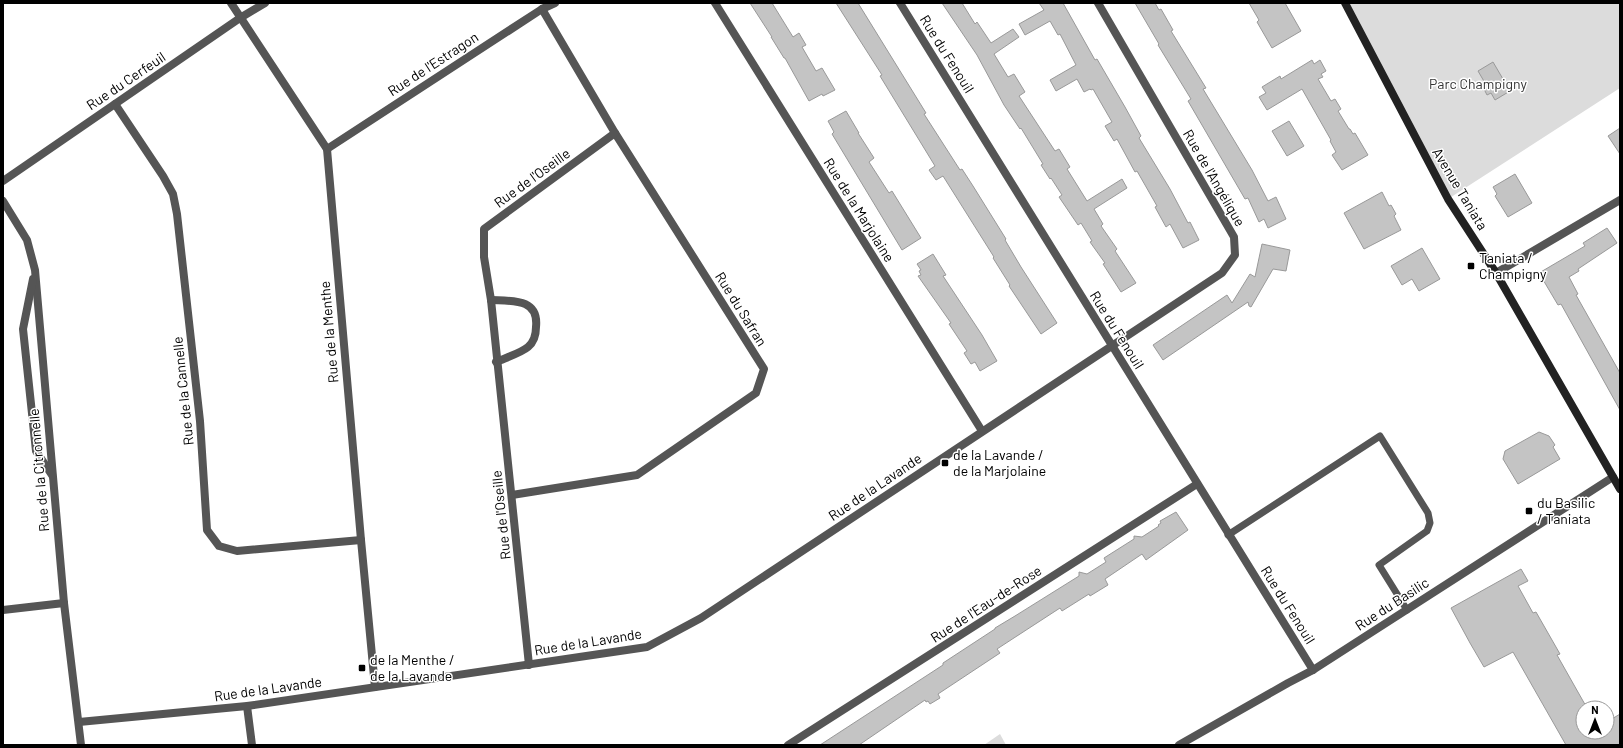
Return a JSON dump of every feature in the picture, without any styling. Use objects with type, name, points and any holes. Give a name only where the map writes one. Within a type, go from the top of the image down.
[{"type":"main road","name":"Avenue Taniata","points":[[1344,3],[1448,199],[1496,273],[1620,489]]},
{"type":"street","name":"Rue de la Menthe","points":[[231,3],[327,149],[375,687]]},
{"type":"street","name":"Rue du Cerfeuil","points":[[3,181],[240,18],[265,3]]},
{"type":"street","name":"Rue de l'Estragon","points":[[327,149],[542,9],[555,3]]},
{"type":"street","name":"Rue de la Marjolaine","points":[[715,3],[982,431]]},
{"type":"street","name":"Rue du Fenouil","points":[[900,3],[1313,670]]},
{"type":"street","name":"Rue de l'Angélique","points":[[1098,3],[1234,237],[1235,256],[1222,272],[1112,345]]},
{"type":"street","name":"Rue du Safran","points":[[512,495],[637,475],[756,393],[764,369],[615,134],[542,9]]},
{"type":"street","name":"Rue de la Cannelle","points":[[115,104],[163,176],[173,194],[177,214],[200,421],[207,530],[218,546],[237,551],[361,540]]},
{"type":"street","name":"Rue de l'Oseille","points":[[529,665],[512,495],[496,362],[491,300],[484,258],[484,229],[615,134]]},
{"type":"street","points":[[1496,273],[1620,200]]},
{"type":"street","name":"Rue de la Citronnelle","points":[[3,201],[27,240],[34,270],[64,603],[81,745]]},
{"type":"street","points":[[34,270],[23,329],[36,452],[53,475]]},
{"type":"street","points":[[491,300],[523,302],[533,308],[537,320],[536,336],[528,347],[496,362]]},
{"type":"street","name":"Rue de la Lavande","points":[[79,722],[247,706],[647,647],[701,618],[1112,345]]},
{"type":"street","name":"Rue du Basilic","points":[[1180,745],[1313,670],[1613,477]]},
{"type":"street","name":"Rue de l'Eau-de-Rose","points":[[788,745],[1197,484]]},
{"type":"street","points":[[3,610],[64,603]]},
{"type":"street","points":[[247,706],[252,745]]},
{"type":"lane","points":[[1228,535],[1380,436],[1428,513],[1430,523],[1427,531],[1379,565],[1407,610]]},
{"type":"green space","name":"Parc Champigny","points":[[1344,3],[1620,3],[1620,88],[1448,199]]},
{"type":"green space","points":[[1000,734],[1006,745],[984,745]]},
{"type":"building","points":[[750,3],[772,3],[793,37],[799,33],[806,45],[802,47],[816,71],[822,68],[835,90],[823,96],[822,94],[809,101],[785,58]]},
{"type":"building","points":[[836,3],[858,3],[926,113],[924,114],[960,170],[962,169],[1006,239],[1005,240],[1021,267],[1057,323],[1041,334],[1009,286],[1010,285],[993,258],[994,257],[943,176],[936,180],[929,170],[935,166],[880,76],[882,75]]},
{"type":"building","points":[[942,3],[962,3],[975,24],[977,22],[991,43],[1013,29],[1019,37],[994,54],[1008,77],[1014,74],[1025,92],[1019,96],[1055,151],[1059,149],[1070,167],[1067,169],[1087,201],[1122,179],[1127,188],[1094,209],[1103,224],[1101,226],[1117,249],[1115,251],[1136,283],[1121,292],[1103,264],[1105,263],[1090,242],[1092,241],[1081,223],[1078,225],[1059,197],[1062,195],[1041,165],[1043,164],[1021,128],[1020,129],[1004,105],[977,55]]},
{"type":"building","points":[[1039,3],[1063,3],[1095,60],[1097,59],[1125,107],[1141,136],[1139,138],[1170,189],[1188,223],[1190,222],[1199,240],[1183,248],[1170,224],[1166,227],[1155,207],[1157,206],[1137,171],[1135,172],[1117,139],[1114,141],[1105,126],[1112,122],[1093,89],[1084,92],[1077,79],[1056,91],[1050,80],[1076,65],[1060,34],[1058,35],[1050,21],[1025,35],[1019,24],[1044,10]]},
{"type":"building","points":[[1135,3],[1155,3],[1159,10],[1161,9],[1173,30],[1171,31],[1206,88],[1203,89],[1252,170],[1268,201],[1276,197],[1286,219],[1268,228],[1264,219],[1259,222],[1248,198],[1245,199],[1188,101],[1191,99],[1158,45],[1159,44]]},
{"type":"building","points":[[1249,3],[1285,3],[1301,31],[1272,48],[1257,22],[1259,20]]},
{"type":"building","points":[[1312,60],[1314,64],[1320,60],[1326,71],[1321,74],[1323,77],[1318,79],[1331,101],[1335,99],[1341,109],[1338,111],[1349,129],[1353,134],[1355,133],[1368,155],[1342,170],[1332,155],[1336,152],[1330,141],[1331,140],[1302,89],[1267,110],[1259,97],[1266,93],[1262,87],[1280,76],[1281,79]]},
{"type":"building","points":[[1493,62],[1510,91],[1495,100],[1491,93],[1487,95],[1482,85],[1485,83],[1478,71]]},
{"type":"building","points":[[846,111],[874,158],[869,162],[889,193],[892,191],[921,238],[902,250],[832,134],[834,132],[828,121]]},
{"type":"building","points":[[1289,121],[1304,146],[1287,156],[1272,131]]},
{"type":"building","points":[[1620,128],[1620,154],[1608,136]]},
{"type":"building","points":[[1515,174],[1532,203],[1508,217],[1495,196],[1497,194],[1493,187]]},
{"type":"building","points":[[1382,192],[1389,206],[1391,205],[1396,214],[1394,216],[1401,230],[1364,249],[1344,213]]},
{"type":"building","points":[[1607,228],[1617,243],[1578,269],[1579,271],[1569,277],[1578,294],[1576,295],[1620,373],[1620,410],[1561,304],[1558,305],[1539,273],[1585,246],[1583,243]]},
{"type":"building","points":[[1262,244],[1290,250],[1286,271],[1273,269],[1251,307],[1249,306],[1248,302],[1163,360],[1153,345],[1227,295],[1232,303],[1250,274],[1255,277]]},
{"type":"building","points":[[1422,248],[1440,279],[1419,291],[1412,279],[1402,285],[1391,266]]},
{"type":"building","points":[[933,254],[946,275],[943,276],[982,335],[997,361],[980,371],[975,362],[971,364],[964,353],[967,351],[949,324],[951,323],[918,276],[921,275],[919,271],[921,270],[917,264]]},
{"type":"building","points":[[1539,432],[1549,436],[1555,445],[1553,447],[1560,459],[1518,484],[1503,459],[1505,451]]},
{"type":"building","points":[[1176,512],[1188,530],[1146,560],[1142,554],[1105,579],[1108,585],[1090,596],[1089,594],[1062,611],[1060,608],[997,649],[1000,653],[938,694],[940,698],[930,704],[925,700],[859,745],[820,745],[943,665],[943,663],[995,628],[1079,576],[1079,572],[1087,574],[1106,562],[1104,558],[1134,539],[1134,536],[1142,537],[1159,526],[1158,525],[1161,523],[1160,521]]},
{"type":"building","points":[[1521,569],[1528,581],[1518,586],[1533,613],[1536,612],[1560,654],[1557,655],[1582,700],[1575,700],[1575,740],[1615,740],[1615,717],[1620,714],[1620,745],[1566,745],[1513,652],[1484,667],[1451,608]]},
{"type":"place","name":"Taniata / Champigny","points":[[1471,266]]},
{"type":"place","name":"de la Lavande / de la Marjolaine","points":[[945,463]]},
{"type":"place","name":"du Basilic / Taniata","points":[[1529,511]]},
{"type":"place","name":"de la Menthe / de la Lavande","points":[[362,668]]}]
